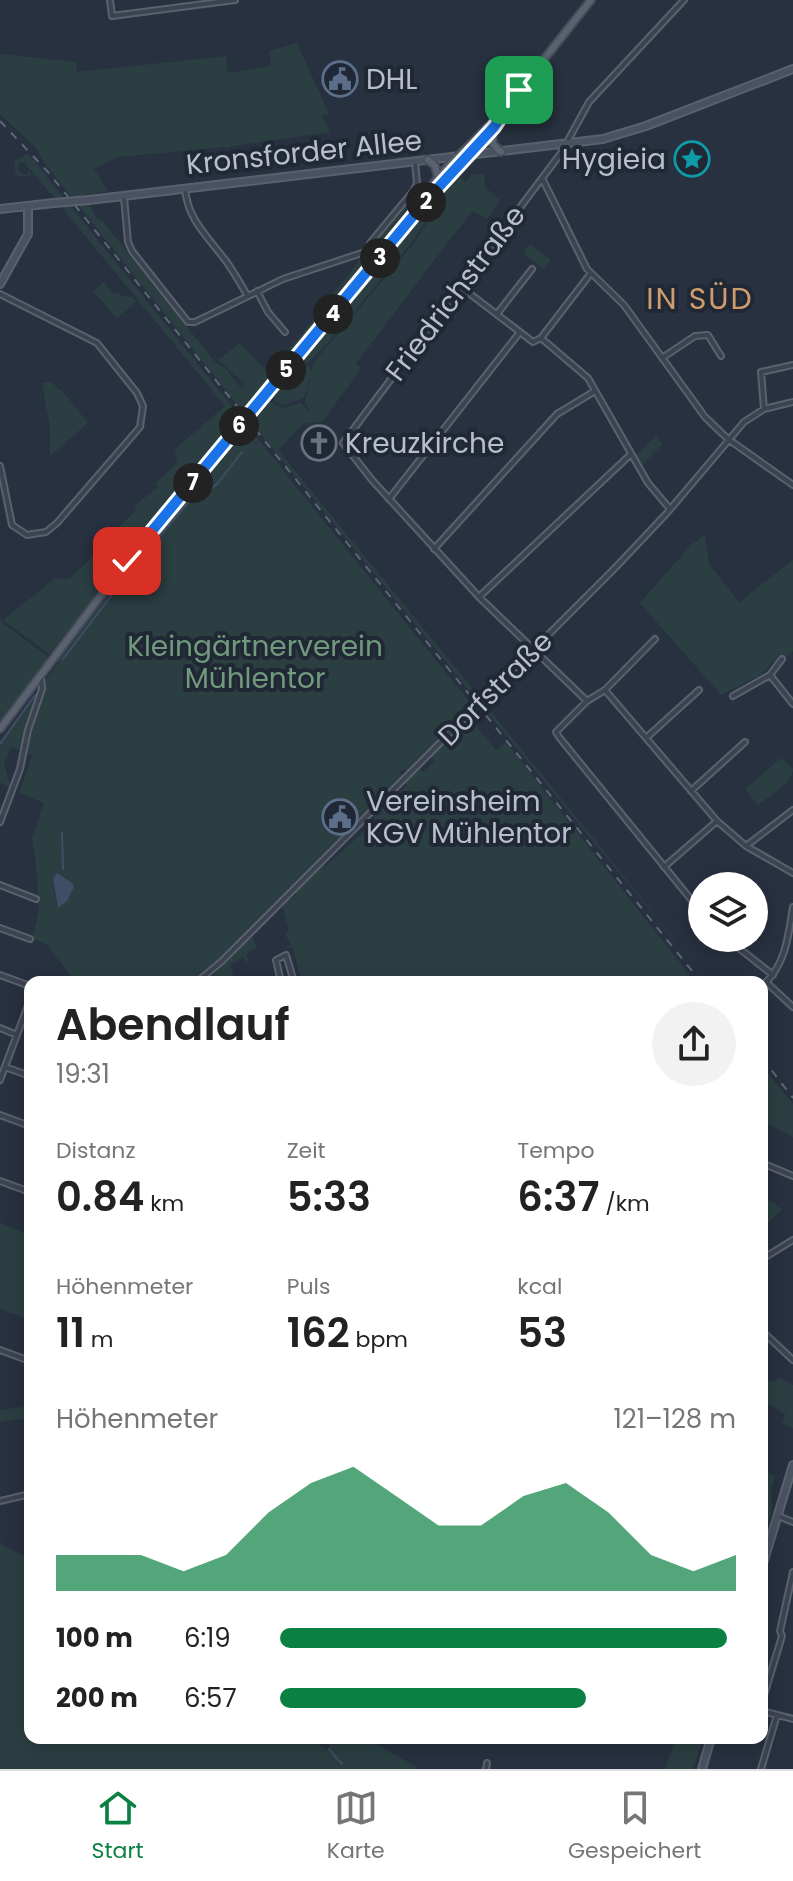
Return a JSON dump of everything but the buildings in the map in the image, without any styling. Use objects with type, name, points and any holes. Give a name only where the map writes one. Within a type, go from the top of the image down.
[{"type":"main road","points":[[423,204],[438,178],[499,116],[591,0]]},
{"type":"main road","name":"Kronsforder Allee","points":[[0,209],[567,144],[622,134],[793,69]]},
{"type":"main road","points":[[499,116],[491,138],[501,152]]},
{"type":"main road","points":[[0,729],[127,561],[423,204],[494,127]]},
{"type":"main road","points":[[428,160],[435,166],[438,178]]},
{"type":"main road","points":[[0,284],[28,234],[28,206]]},
{"type":"main road","points":[[768,1548],[793,1465]]},
{"type":"main road","points":[[702,1769],[709,1744]]},
{"type":"street","points":[[110,0],[112,16],[235,0]]},
{"type":"street","name":"Friedrichstraße","points":[[389,499],[343,443],[567,144],[589,102],[684,0]]},
{"type":"street","points":[[124,195],[127,233],[132,251],[188,322],[211,316],[283,279],[368,251],[370,243],[414,190],[417,183],[415,162]]},
{"type":"street","points":[[542,178],[591,273],[612,291],[705,417],[728,439],[793,485]]},
{"type":"street","points":[[185,188],[189,211],[199,229],[226,261],[247,295]]},
{"type":"street","points":[[497,314],[532,269]]},
{"type":"street","points":[[461,287],[533,342],[541,338],[591,273]]},
{"type":"street","points":[[257,291],[268,312],[285,332]]},
{"type":"street","points":[[0,294],[97,343],[143,406],[140,427],[46,532],[27,535],[12,525],[0,466]]},
{"type":"street","points":[[520,332],[389,499],[479,597],[587,701]]},
{"type":"street","points":[[662,358],[695,336],[708,335],[721,356]]},
{"type":"street","points":[[541,338],[581,371],[648,483],[670,509]]},
{"type":"street","points":[[764,409],[761,372],[793,365]]},
{"type":"street","points":[[434,549],[557,414],[595,391]]},
{"type":"street","name":"Dorfstraße","points":[[204,976],[535,650],[670,509],[744,422],[764,409],[793,402]]},
{"type":"street","points":[[479,597],[630,455]]},
{"type":"street","points":[[655,639],[605,690],[587,701],[556,732],[688,896]]},
{"type":"street","points":[[733,696],[770,675],[782,659]]},
{"type":"street","points":[[0,822],[20,769],[30,723],[42,689],[41,673]]},
{"type":"street","points":[[770,675],[793,704]]},
{"type":"street","points":[[605,690],[717,821],[746,846],[793,873]]},
{"type":"street","points":[[646,738],[699,690]]},
{"type":"street","points":[[691,791],[745,742]]},
{"type":"street","points":[[746,846],[793,810]]},
{"type":"street","points":[[664,867],[717,821]]},
{"type":"street","points":[[0,885],[36,899]]},
{"type":"street","points":[[768,980],[785,953],[793,907]]},
{"type":"street","points":[[0,928],[30,939]]},
{"type":"street","points":[[744,952],[773,975]]},
{"type":"street","points":[[280,976],[276,960],[286,955],[292,976]]},
{"type":"street","points":[[0,975],[24,984]]},
{"type":"street","points":[[768,987],[793,1007]]},
{"type":"street","points":[[0,1079],[24,1016]]},
{"type":"street","points":[[0,1028],[17,1035]]},
{"type":"street","points":[[5,1067],[24,1074]]},
{"type":"street","points":[[0,1115],[24,1124]]},
{"type":"street","points":[[768,1166],[793,1176]]},
{"type":"street","points":[[0,1181],[24,1190]]},
{"type":"street","points":[[768,1255],[793,1240]]},
{"type":"street","points":[[768,1337],[793,1360]]},
{"type":"street","points":[[0,1350],[24,1359]]},
{"type":"street","points":[[0,1501],[24,1495]]},
{"type":"street","points":[[778,1516],[793,1522]]},
{"type":"street","points":[[768,1682],[782,1636],[780,1631],[793,1572]]},
{"type":"street","points":[[768,1713],[793,1719]]},
{"type":"street","points":[[761,1769],[777,1715]]},
{"type":"green space","points":[[297,43],[329,114],[322,116],[330,132],[227,147],[118,157],[94,169],[108,191],[84,195],[97,219],[102,220],[215,362],[225,368],[241,388],[245,384],[218,360],[240,343],[267,372],[297,340],[362,257],[375,255],[373,244],[415,193],[418,195],[414,207],[380,252],[244,413],[45,164],[36,148],[0,114],[0,54],[76,62],[77,72],[226,56],[228,73],[271,66],[269,51]]},
{"type":"green space","name":"Kleingärtnerverein Mühlentor","points":[[28,153],[472,705],[407,771],[403,769],[400,772],[403,775],[291,886],[287,884],[289,888],[201,976],[70,976],[47,945],[32,938],[39,911],[32,839],[44,803],[19,793],[32,756],[11,747],[4,763],[10,787],[0,783],[0,741],[115,581],[243,430],[237,422],[49,654],[3,620],[55,578],[69,579],[120,531],[118,527],[137,510],[134,506],[158,487],[155,483],[177,464],[175,449],[225,406],[24,163],[19,162],[18,171],[28,175],[28,170],[32,175],[18,177],[17,173],[16,177],[14,162]],"holes":[[[57,873],[72,883],[57,907],[53,879]]]},
{"type":"green space","points":[[484,174],[485,187],[500,200],[487,219],[472,211],[356,363],[361,369],[322,422],[303,424],[278,450],[480,698],[477,700],[251,422],[293,372],[309,366],[312,371],[314,362],[415,242],[457,175],[466,182],[471,175]],"holes":[[[312,372],[305,401],[309,411],[300,403],[282,408],[270,401],[276,397],[274,401],[283,405],[304,398]]]},
{"type":"green space","points":[[438,197],[440,199],[413,241],[328,343],[309,362],[290,371],[411,225]]},
{"type":"green space","points":[[531,245],[551,260],[544,269],[525,255],[524,249]]},
{"type":"green space","points":[[104,282],[114,294],[118,292],[122,296],[132,297],[136,302],[117,318],[93,291]]},
{"type":"green space","points":[[52,382],[88,423],[50,456],[50,427],[42,383]]},
{"type":"green space","points":[[656,436],[663,444],[642,465],[636,455]]},
{"type":"green space","points":[[705,535],[709,564],[739,602],[793,560],[793,651],[784,659],[780,654],[762,674],[721,695],[640,603],[691,545]]},
{"type":"green space","points":[[0,618],[3,620],[1,622],[48,657],[0,724]]},
{"type":"green space","points":[[485,704],[704,976],[704,976],[482,706]]},
{"type":"green space","name":"Kleingärtnerverein Mühlentor","points":[[469,718],[496,750],[506,742],[690,976],[300,976],[293,947],[286,948],[291,945],[285,934],[289,931],[282,904],[296,895],[296,891],[323,864],[326,866],[376,820],[372,815],[407,786],[405,782],[419,769],[423,772],[434,761],[431,757]]},
{"type":"green space","points":[[781,758],[793,769],[791,775],[758,805],[745,789]]},
{"type":"green space","points":[[251,936],[257,947],[246,955],[249,960],[246,962],[243,957],[230,965],[234,974],[230,976],[213,976]]},
{"type":"green space","points":[[768,1073],[793,1104],[793,1137],[768,1124]]},
{"type":"green space","points":[[768,1201],[782,1210],[768,1222]]},
{"type":"green space","points":[[0,1223],[24,1233],[24,1318],[0,1309]]},
{"type":"green space","points":[[778,1377],[793,1385],[793,1428],[782,1423],[785,1414],[768,1404],[768,1382],[774,1382]]},
{"type":"green space","points":[[24,1407],[24,1419],[0,1422],[0,1410]]},
{"type":"green space","points":[[768,1473],[775,1475],[771,1490],[772,1512],[768,1525]]},
{"type":"green space","points":[[0,1543],[24,1557],[24,1744],[318,1744],[326,1751],[329,1744],[376,1744],[417,1767],[416,1769],[0,1769]]},
{"type":"green space","points":[[674,1744],[701,1744],[693,1769],[665,1769]]},
{"type":"water","points":[[57,873],[74,887],[67,901],[58,908],[53,879]]},
{"type":"waterway","points":[[63,659],[134,566],[200,489],[204,486],[212,488],[217,484],[242,452]]},
{"type":"waterway","points":[[0,744],[35,695]]},
{"type":"waterway","points":[[62,833],[63,869]]},
{"type":"waterway","points":[[329,1749],[342,1764]]},
{"type":"railway","points":[[0,121],[48,172],[696,976]]},
{"type":"railway","points":[[768,1066],[793,1098]]},
{"type":"place","name":"DHL","points":[[340,79]]},
{"type":"place","name":"Hygieia","points":[[692,159]]},
{"type":"place","name":"Kreuzkirche","points":[[319,443]]},
{"type":"place","name":"Vereinsheim KGV Mühlentor","points":[[340,817]]},
{"type":"district","name":"IN SÜD","points":[[700,299]]},
{"type":"route","points":[[127,561],[423,204],[494,127],[519,90]]}]
